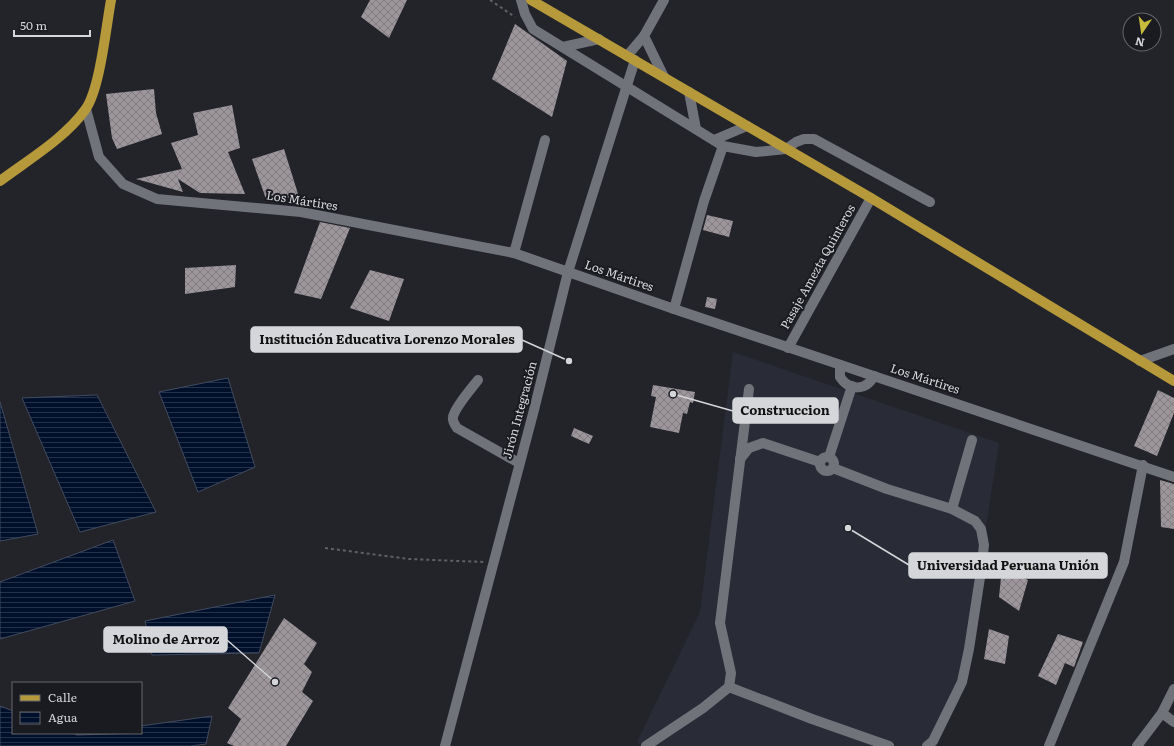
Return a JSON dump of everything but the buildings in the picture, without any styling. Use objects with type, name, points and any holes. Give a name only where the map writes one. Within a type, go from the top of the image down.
[{"type":"main road","points":[[0,180],[70,128],[86,109],[96,86],[110,0]]},
{"type":"main road","points":[[531,0],[786,150],[871,198],[1174,381]]},
{"type":"street","points":[[522,0],[525,14],[533,28],[723,146],[756,152],[786,150],[796,142],[804,139],[814,139],[930,202]]},
{"type":"street","points":[[631,58],[664,0]]},
{"type":"street","points":[[644,36],[664,77]]},
{"type":"street","points":[[563,47],[599,39]]},
{"type":"street","name":"Jirón Integración","points":[[445,746],[494,563],[568,272],[627,87],[631,58]]},
{"type":"street","points":[[689,92],[696,129]]},
{"type":"street","name":"Los Mártires","points":[[86,109],[98,157],[123,184],[157,199],[301,212],[514,253],[788,348],[1142,465],[1174,477]]},
{"type":"street","points":[[714,140],[747,126]]},
{"type":"street","points":[[514,253],[545,140]]},
{"type":"street","points":[[674,309],[704,201],[723,146]]},
{"type":"street","name":"Pasaje Amezta Quinteros","points":[[788,348],[871,198]]},
{"type":"street","points":[[1140,360],[1172,351]]},
{"type":"street","points":[[840,365],[840,377],[846,384],[852,386],[865,387],[874,376]]},
{"type":"street","points":[[478,380],[455,412],[452,418],[454,424],[457,428],[519,463]]},
{"type":"street","points":[[829,457],[852,386]]},
{"type":"street","points":[[646,746],[703,708],[729,687],[731,673],[720,623],[749,389]]},
{"type":"street","points":[[952,509],[972,440]]},
{"type":"street","points":[[740,460],[749,448],[763,444],[820,462]]},
{"type":"street","points":[[820,462],[823,458],[829,457],[834,461],[833,468]]},
{"type":"street","points":[[820,462],[820,466],[824,470],[828,471],[833,468]]},
{"type":"street","points":[[1048,746],[1124,562],[1142,465]]},
{"type":"street","points":[[833,468],[887,489],[952,509],[971,518],[978,524],[983,534],[982,558],[969,649],[962,682],[933,741],[927,746]]},
{"type":"street","points":[[729,687],[812,719],[889,746]]},
{"type":"street","points":[[1137,746],[1162,713],[1174,689]]},
{"type":"street","points":[[1162,713],[1174,722]]},
{"type":"path","points":[[490,0],[533,28]]},
{"type":"path","points":[[325,548],[410,559],[494,563]]},
{"type":"shaded area","points":[[733,352],[999,443],[960,691],[924,746],[640,746],[637,742],[700,612]]},
{"type":"water","points":[[228,378],[255,467],[198,492],[159,392]]},
{"type":"water","points":[[97,395],[156,512],[80,532],[22,398]]},
{"type":"water","points":[[0,402],[38,534],[0,541]]},
{"type":"water","points":[[113,540],[135,601],[0,639],[0,582]]},
{"type":"water","points":[[275,595],[259,653],[152,655],[145,621]]},
{"type":"water","points":[[0,706],[12,711],[12,734],[142,734],[142,726],[212,716],[206,744],[190,746],[0,746]]},
{"type":"place","name":"Institución Educativa Lorenzo Morales","points":[[569,361]]},
{"type":"place","name":"Construccion","points":[[673,394]]},
{"type":"place","name":"Universidad Peruana Unión","points":[[848,528]]},
{"type":"place","name":"Molino de Arroz","points":[[275,682]]}]
